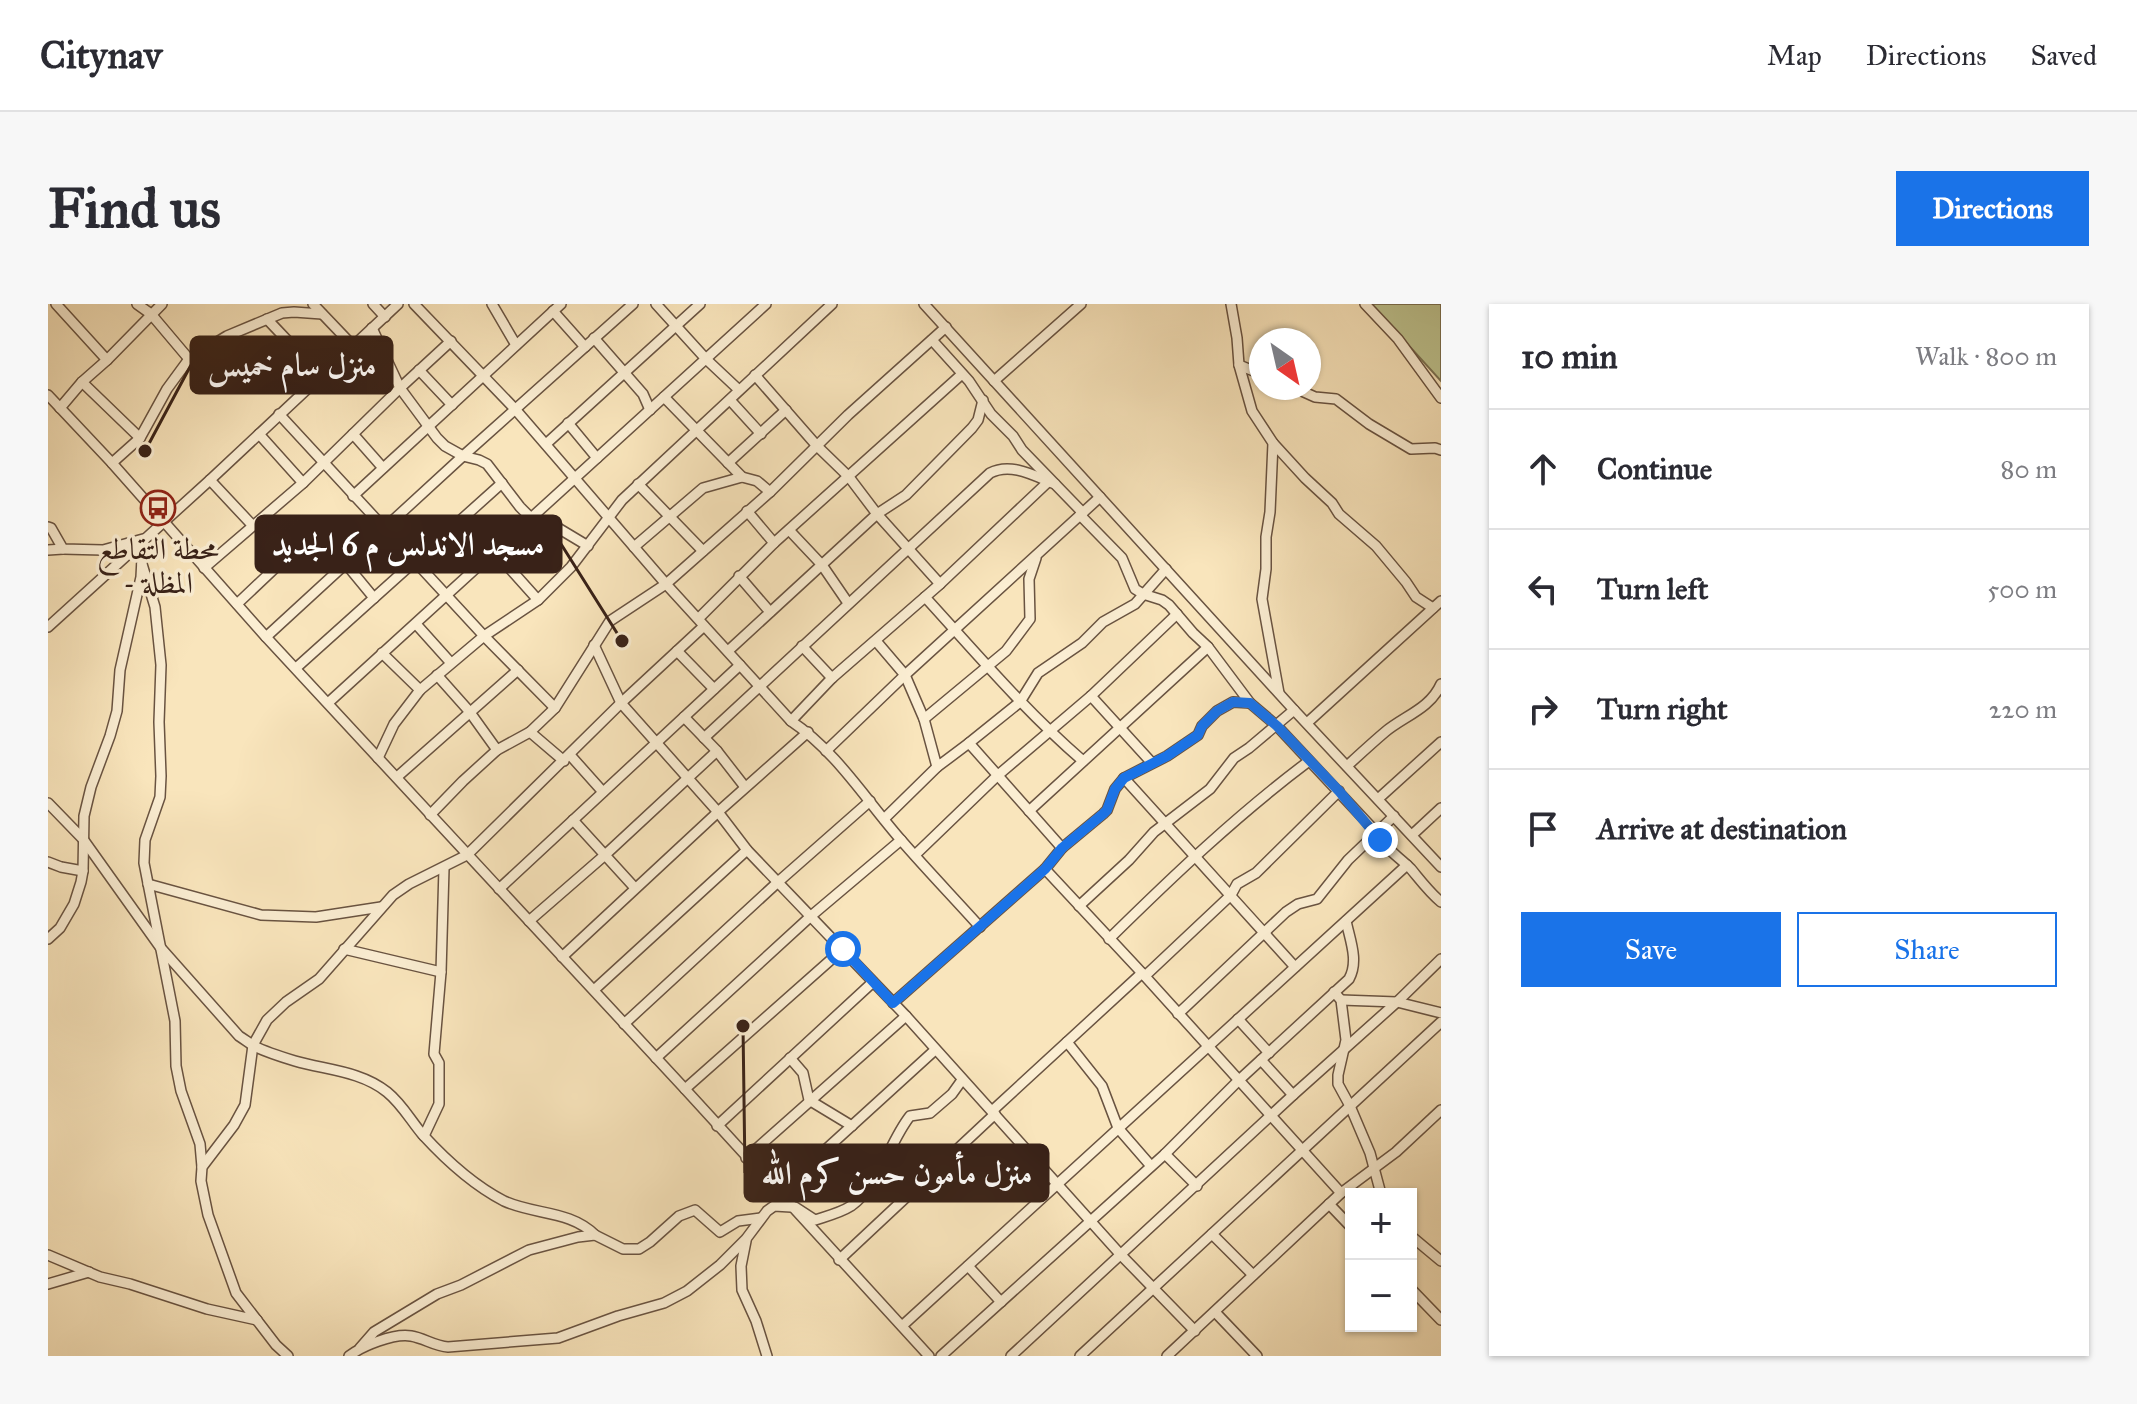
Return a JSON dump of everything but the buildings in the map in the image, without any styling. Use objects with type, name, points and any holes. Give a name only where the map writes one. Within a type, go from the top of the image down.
[{"type":"street","points":[[56,304],[107,360]]},
{"type":"street","points":[[137,304],[151,314],[189,359]]},
{"type":"street","points":[[60,408],[82,382],[162,304]]},
{"type":"street","points":[[313,304],[354,347]]},
{"type":"street","points":[[373,304],[385,317]]},
{"type":"street","points":[[414,304],[515,409],[666,584],[791,721],[808,732],[826,751],[980,927]]},
{"type":"street","points":[[493,304],[516,345]]},
{"type":"street","points":[[266,637],[633,304]]},
{"type":"street","points":[[656,304],[739,390]]},
{"type":"street","points":[[546,444],[700,304]]},
{"type":"street","points":[[328,703],[766,304]]},
{"type":"street","points":[[378,758],[394,724],[420,690],[484,636],[538,600],[571,567],[622,500],[832,304]]},
{"type":"street","points":[[924,304],[1441,867]]},
{"type":"street","points":[[1067,317],[1068,304]]},
{"type":"street","points":[[994,381],[1081,304]]},
{"type":"street","points":[[1231,304],[1239,365],[1252,411],[1273,443],[1339,514],[1376,546],[1416,597],[1433,608]]},
{"type":"street","points":[[1365,304],[1398,339],[1441,398]]},
{"type":"street","points":[[48,627],[354,347],[394,305]]},
{"type":"street","points":[[353,496],[557,308],[585,347]]},
{"type":"street","points":[[112,463],[140,438],[167,389],[189,359],[227,336],[282,313],[322,314]]},
{"type":"street","points":[[267,319],[321,376]]},
{"type":"street","points":[[430,815],[497,750],[530,732],[555,708],[610,621],[666,584],[770,492],[848,415],[946,327]]},
{"type":"street","points":[[372,328],[400,388],[445,446],[487,464],[530,517],[558,528],[588,546]]},
{"type":"street","points":[[594,338],[643,394],[650,410]]},
{"type":"street","points":[[932,340],[1022,450],[1122,558],[1135,589],[1164,601],[1177,614],[1208,647],[1250,703],[1277,726],[1376,832],[1390,852],[1407,865],[1430,894],[1441,902]]},
{"type":"street","points":[[204,568],[303,483],[451,341]]},
{"type":"street","points":[[1239,365],[1249,369]]},
{"type":"street","points":[[419,370],[452,405]]},
{"type":"street","points":[[202,1167],[245,1105],[253,1045],[267,1020],[319,979],[393,895],[467,855],[677,651],[739,576],[962,374]]},
{"type":"street","points":[[755,375],[817,446],[849,477],[877,514],[940,584]]},
{"type":"street","points":[[82,382],[140,438]]},
{"type":"street","points":[[48,395],[266,637],[929,1356]]},
{"type":"street","points":[[664,397],[742,477],[757,481],[770,492]]},
{"type":"street","points":[[1321,398],[1336,399],[1369,424],[1411,449],[1441,450]]},
{"type":"street","points":[[730,400],[761,434]]},
{"type":"street","points":[[728,651],[877,514],[906,495],[972,428],[978,420],[983,400]]},
{"type":"street","points":[[728,463],[786,410]]},
{"type":"street","points":[[279,414],[484,636],[555,708]]},
{"type":"street","points":[[568,423],[597,458]]},
{"type":"street","points":[[259,434],[303,483]]},
{"type":"street","points":[[353,434],[383,468]]},
{"type":"street","points":[[1273,443],[1262,599],[1279,693]]},
{"type":"street","points":[[704,738],[984,478],[1004,467],[1052,483]]},
{"type":"street","points":[[634,547],[703,488],[742,477]]},
{"type":"street","points":[[210,480],[253,526]]},
{"type":"street","points":[[296,668],[502,483]]},
{"type":"street","points":[[791,721],[832,678],[1052,483]]},
{"type":"street","points":[[638,484],[703,551]]},
{"type":"street","points":[[826,751],[1100,497]]},
{"type":"street","points":[[747,511],[774,543]]},
{"type":"street","points":[[48,527],[63,549]]},
{"type":"street","points":[[789,530],[822,565],[848,603]]},
{"type":"street","points":[[237,604],[311,534],[315,534],[346,564],[374,598]]},
{"type":"street","points":[[48,550],[103,550],[143,539]]},
{"type":"street","points":[[48,939],[60,928],[74,904],[83,871],[84,816],[117,711],[120,670],[141,577],[143,539]]},
{"type":"street","points":[[494,551],[538,600]]},
{"type":"street","points":[[924,719],[1006,651],[1030,619],[1029,579],[1038,555]]},
{"type":"street","points":[[142,564],[155,607],[161,665],[160,797],[145,840],[144,863],[175,1021],[176,1066],[181,1091],[200,1144],[201,1181],[208,1215],[236,1293],[288,1356]]},
{"type":"street","points":[[884,819],[937,767],[1020,702],[1038,673],[1082,643],[1103,622],[1135,604],[1166,569]]},
{"type":"street","points":[[739,576],[770,612]]},
{"type":"street","points":[[925,597],[1020,702],[1083,761]]},
{"type":"street","points":[[1307,723],[1441,601]]},
{"type":"street","points":[[915,855],[997,776],[1091,696],[1177,614]]},
{"type":"street","points":[[416,624],[451,663]]},
{"type":"street","points":[[876,641],[905,675],[924,719],[937,767]]},
{"type":"street","points":[[594,645],[621,703],[718,812],[747,850],[906,1016],[1089,1221],[1195,1331]]},
{"type":"street","points":[[802,646],[832,678]]},
{"type":"street","points":[[1029,811],[1208,647]]},
{"type":"street","points":[[677,651],[714,689]]},
{"type":"street","points":[[382,653],[420,690]]},
{"type":"street","points":[[499,889],[740,665]]},
{"type":"street","points":[[397,777],[518,670]]},
{"type":"street","points":[[437,675],[469,711],[497,750]]},
{"type":"street","points":[[1347,766],[1386,731],[1426,705],[1441,684]]},
{"type":"street","points":[[1091,696],[1152,763]]},
{"type":"street","points":[[893,1003],[1103,814],[1124,778],[1167,756],[1198,735],[1202,726],[1217,711],[1233,702],[1250,703]]},
{"type":"street","points":[[1079,906],[1165,823],[1210,789],[1239,753],[1294,710]]},
{"type":"street","points":[[684,717],[717,751],[745,787]]},
{"type":"street","points":[[530,732],[567,758],[603,792]]},
{"type":"street","points":[[562,957],[808,732]]},
{"type":"street","points":[[1378,799],[1441,742]]},
{"type":"street","points":[[969,743],[1062,848]]},
{"type":"street","points":[[529,921],[717,751]]},
{"type":"street","points":[[1109,939],[1262,796],[1309,761]]},
{"type":"street","points":[[1124,778],[1295,967]]},
{"type":"street","points":[[839,1260],[1067,1042],[1231,895],[1237,884],[1256,873],[1339,791]]},
{"type":"street","points":[[624,1024],[870,801]]},
{"type":"street","points":[[48,803],[83,839],[160,947],[232,1030],[253,1045],[295,1061],[350,1074],[387,1092],[424,1136],[471,1179],[506,1202],[575,1221],[595,1235],[631,1251],[650,1242],[679,1216],[695,1210],[720,1232],[738,1221],[761,1218]]},
{"type":"street","points":[[1412,835],[1441,808]]},
{"type":"street","points":[[1178,1014],[1293,906],[1317,899],[1348,860],[1394,816]]},
{"type":"street","points":[[573,820],[635,888]]},
{"type":"street","points":[[656,1058],[811,916],[901,840]]},
{"type":"street","points":[[594,990],[747,850]]},
{"type":"street","points":[[48,862],[83,871]]},
{"type":"street","points":[[902,1326],[1407,865]]},
{"type":"street","points":[[424,1136],[439,1104],[439,1063],[434,1054],[441,972],[444,868]]},
{"type":"street","points":[[1045,869],[1341,1193]]},
{"type":"street","points":[[148,884],[261,915],[316,917],[381,907]]},
{"type":"street","points":[[941,1356],[1165,1154],[1265,1056],[1338,996],[1354,969],[1346,921]]},
{"type":"street","points":[[344,949],[441,972]]},
{"type":"street","points":[[685,1089],[843,949]]},
{"type":"street","points":[[1011,1356],[1441,959]]},
{"type":"street","points":[[717,1126],[873,982]]},
{"type":"street","points":[[1338,996],[1397,1002],[1441,1013]]},
{"type":"street","points":[[1338,996],[1346,1040],[1338,1084],[1375,1168],[1380,1188]]},
{"type":"street","points":[[746,1158],[906,1016]]},
{"type":"street","points":[[1238,1019],[1293,1095]]},
{"type":"street","points":[[1080,1356],[1441,1022]]},
{"type":"street","points":[[1067,1042],[1102,1086],[1118,1128],[1151,1166]]},
{"type":"street","points":[[360,1348],[408,1335],[438,1347],[558,1338],[664,1303],[687,1291],[720,1265],[746,1239],[761,1218],[774,1206],[782,1205],[852,1126],[935,1050]]},
{"type":"street","points":[[790,1058],[803,1073],[809,1100],[852,1126]]},
{"type":"street","points":[[785,1200],[815,1220],[854,1203],[880,1171],[910,1116],[930,1113],[952,1094],[962,1080]]},
{"type":"street","points":[[1167,1356],[1341,1193],[1375,1168],[1441,1110]]},
{"type":"street","points":[[1165,1154],[1197,1186]]},
{"type":"street","points":[[1329,1204],[1345,1221]]},
{"type":"street","points":[[1212,1234],[1253,1275]]},
{"type":"street","points":[[349,1356],[374,1332],[437,1294],[461,1285],[504,1261],[529,1250],[595,1235]]},
{"type":"street","points":[[746,1239],[741,1266],[742,1290],[767,1356]]},
{"type":"street","points":[[1417,1241],[1441,1261]]},
{"type":"street","points":[[48,1255],[89,1272],[207,1309],[257,1320]]},
{"type":"street","points":[[968,1266],[1001,1302]]},
{"type":"street","points":[[48,1284],[89,1272]]},
{"type":"street","points":[[1417,1295],[1441,1320]]},
{"type":"street","points":[[1215,1312],[1257,1356]]},
{"type":"green space","points":[[1371,304],[1441,304],[1441,381]]},
{"type":"place","name":"منزل سام خميس","points":[[145,451]]},
{"type":"place","name":"محطة التقاطع - المظلة","points":[[158,508]]},
{"type":"place","name":"مسجد الاندلس م 6 الجديد","points":[[622,641]]},
{"type":"place","name":"منزل مأمون حسن كرم الله","points":[[743,1026]]},
{"type":"route","points":[[843,949],[893,1003],[1103,814],[1124,778],[1167,756],[1198,735],[1202,726],[1217,711],[1233,702],[1250,703],[1277,726],[1339,791],[1380,840]]}]
